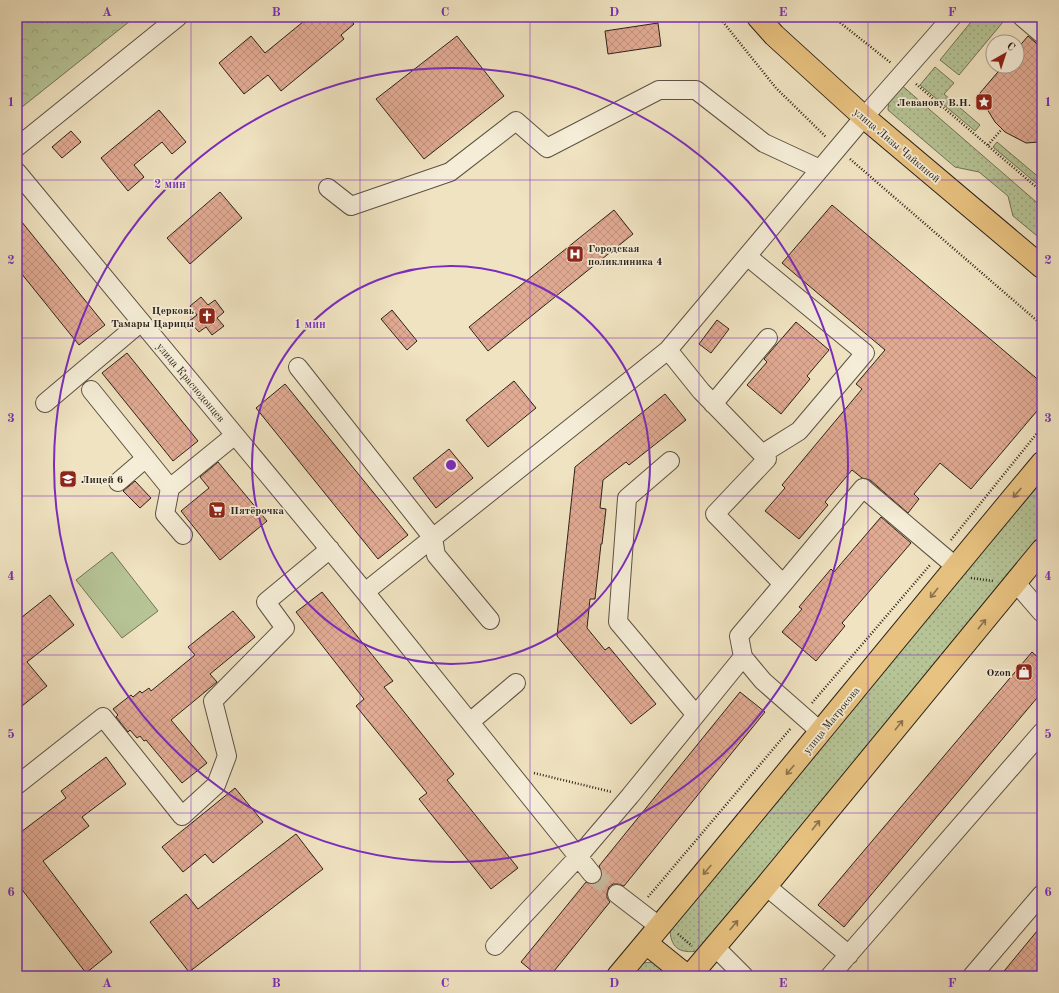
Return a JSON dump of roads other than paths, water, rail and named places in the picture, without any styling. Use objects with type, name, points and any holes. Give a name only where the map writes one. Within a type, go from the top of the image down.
[{"type":"main road","name":"улица Лизы Чайкиной","points":[[758,17],[774,35],[864,117],[1042,267]]},
{"type":"main road","name":"улица Матросова","points":[[618,976],[822,732],[948,565],[1042,463]]},
{"type":"main road","points":[[690,976],[766,886],[1042,550]]},
{"type":"main road","points":[[657,931],[687,976]]},
{"type":"street","points":[[17,147],[178,17]]},
{"type":"street","points":[[365,592],[668,350],[864,117],[952,17]]},
{"type":"street","points":[[1022,17],[1042,34]]},
{"type":"street","points":[[328,188],[351,206],[450,172],[516,121],[547,148],[659,90],[696,90],[764,143],[820,169]]},
{"type":"street","name":"улица Краснодонцев","points":[[17,172],[330,549],[592,874]]},
{"type":"street","points":[[747,256],[865,353],[799,431],[762,454]]},
{"type":"street","points":[[45,404],[141,322]]},
{"type":"street","points":[[713,404],[768,338]]},
{"type":"street","points":[[668,350],[713,404],[767,459],[715,514],[783,584]]},
{"type":"street","points":[[298,367],[432,538],[436,555],[490,620]]},
{"type":"street","points":[[91,390],[170,488]]},
{"type":"street","points":[[182,535],[165,514],[170,488],[235,435]]},
{"type":"street","points":[[118,482],[146,458]]},
{"type":"street","points":[[670,461],[627,498],[618,622],[696,715]]},
{"type":"street","points":[[822,732],[763,681],[744,657],[740,636],[862,488],[948,565]]},
{"type":"street","points":[[17,785],[103,717],[182,816],[216,784],[227,756],[212,701],[285,628],[266,602],[330,549]]},
{"type":"street","points":[[1016,583],[1042,613]]},
{"type":"street","points":[[495,946],[578,857],[744,657]]},
{"type":"street","points":[[470,722],[516,683]]},
{"type":"street","points":[[830,976],[1042,732]]},
{"type":"street","points":[[766,886],[849,955]]},
{"type":"street","points":[[617,894],[637,910],[657,931]]},
{"type":"street","points":[[972,976],[1042,894]]},
{"type":"street","points":[[711,952],[744,976]]},
{"type":"tunnel","points":[[592,874],[617,894]]},
{"type":"place","name":"Леванову В.Н.","points":[[984,102]]},
{"type":"place","name":"Городская поликлиника 4","points":[[575,254]]},
{"type":"place","name":"Церковь Тамары Царицы","points":[[207,316]]},
{"type":"place","name":"Лицей 6","points":[[68,479]]},
{"type":"place","name":"Пятёрочка","points":[[217,510]]},
{"type":"place","name":"Ozon","points":[[1024,672]]}]
